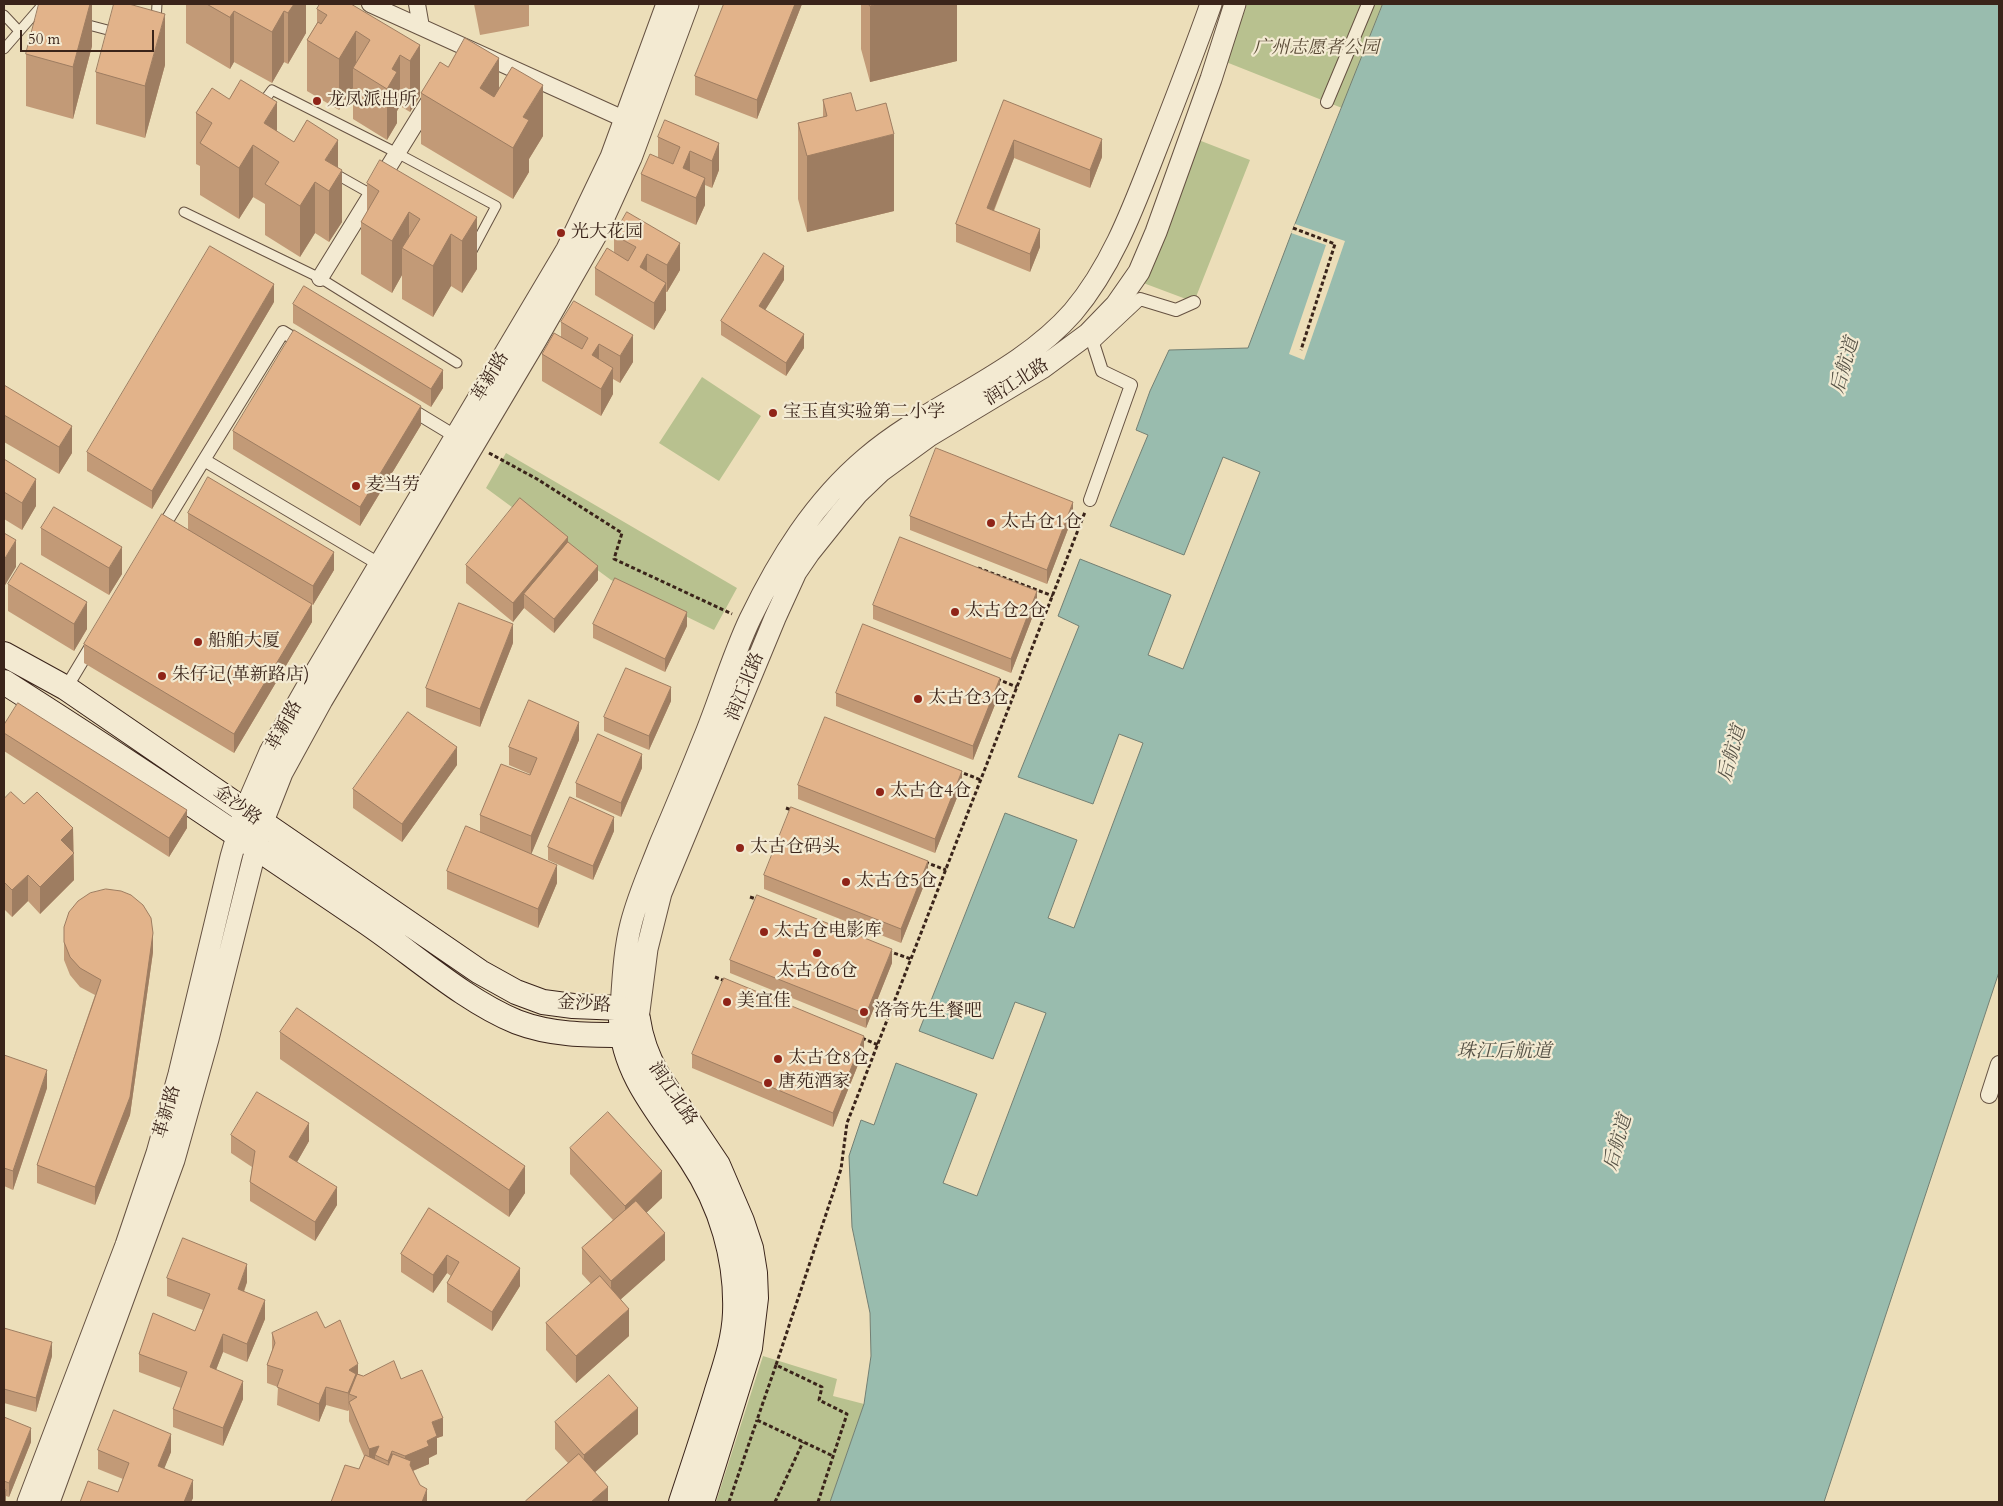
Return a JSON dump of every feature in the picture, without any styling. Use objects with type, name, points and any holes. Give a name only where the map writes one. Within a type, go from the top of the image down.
[{"type":"main road","name":"金沙路","points":[[4,654],[66,688],[480,972],[516,992],[543,1002],[573,1006],[627,1021]]},
{"type":"main road","name":"金沙路","points":[[4,682],[143,771],[375,928],[492,1011],[544,1030],[578,1035],[627,1021]]},
{"type":"main road","name":"润江北路","points":[[627,1021],[636,1078],[691,1160],[715,1204],[725,1233],[732,1263],[735,1314],[731,1340],[724,1371],[681,1502]]},
{"type":"main road","name":"润江北路","points":[[627,1021],[642,1043],[660,1080],[718,1165],[733,1197],[751,1248],[755,1273],[756,1298],[750,1348],[702,1502]]},
{"type":"street","points":[[370,4],[635,124]]},
{"type":"street","points":[[417,4],[421,27]]},
{"type":"street","name":"革新路","points":[[49,1502],[174,1160],[201,1064],[256,848],[253,818],[270,752],[379,564],[464,440],[596,235],[635,124],[667,4]]},
{"type":"street","name":"革新路","points":[[635,124],[688,4]]},
{"type":"street","name":"润江北路","points":[[627,1021],[626,948],[639,900],[749,622],[784,555],[799,532],[852,470],[899,433],[1031,350],[1063,322],[1086,294],[1099,277],[1121,234],[1211,4]]},
{"type":"street","name":"润江北路","points":[[627,1021],[661,893],[775,618],[796,572],[841,512],[881,471],[929,436],[1042,368],[1088,334],[1116,305],[1139,272],[1156,232],[1211,79],[1235,4]]},
{"type":"street","points":[[1327,102],[1368,4]]},
{"type":"street","points":[[453,63],[463,46]]},
{"type":"street","points":[[320,278],[443,79]]},
{"type":"street","points":[[1090,500],[1131,385],[1102,371],[1093,343],[1140,299],[1176,310],[1194,302]]},
{"type":"street","points":[[153,544],[283,332],[316,352]]},
{"type":"street","points":[[398,401],[464,440]]},
{"type":"street","name":"革新路","points":[[28,1502],[126,1245],[156,1153],[179,1074],[237,835],[270,799],[282,773],[464,440]]},
{"type":"street","points":[[204,460],[379,564]]},
{"type":"street","points":[[66,688],[102,629]]},
{"type":"street","points":[[1989,1095],[1999,1064]]},
{"type":"lane","points":[[4,49],[41,12],[43,4]]},
{"type":"lane","points":[[157,4],[156,24],[159,31]]},
{"type":"lane","points":[[4,15],[20,31]]},
{"type":"lane","points":[[73,21],[128,36]]},
{"type":"lane","points":[[272,90],[397,153],[496,206],[472,251],[372,194],[247,124],[272,90]]},
{"type":"lane","points":[[184,212],[320,278],[456,362]]},
{"type":"path","points":[[1293,228],[1335,244],[1301,350]]},
{"type":"path","points":[[464,440],[537,479],[622,533],[614,559],[749,622]]},
{"type":"path","points":[[729,1502],[840,1169],[847,1123],[1090,500]]},
{"type":"path","points":[[970,565],[1053,596]]},
{"type":"path","points":[[989,676],[1017,687]]},
{"type":"path","points":[[955,769],[981,780]]},
{"type":"path","points":[[786,808],[794,811]]},
{"type":"path","points":[[919,860],[946,870]]},
{"type":"path","points":[[750,896],[768,904]]},
{"type":"path","points":[[884,949],[911,959]]},
{"type":"path","points":[[715,977],[733,985]]},
{"type":"path","points":[[860,1037],[878,1045]]},
{"type":"path","points":[[776,1365],[822,1386],[819,1400],[847,1414],[818,1502]]},
{"type":"path","points":[[757,1420],[833,1456]]},
{"type":"path","points":[[775,1502],[803,1442]]},
{"type":"green space","name":"广州志愿者公园","points":[[1247,4],[1383,4],[1342,108],[1226,62]]},
{"type":"green space","points":[[1196,139],[1250,160],[1194,302],[1138,281]]},
{"type":"green space","points":[[702,377],[761,416],[719,481],[659,443]]},
{"type":"green space","points":[[506,453],[737,588],[714,630],[611,580],[486,488]]},
{"type":"green space","points":[[763,1356],[837,1379],[833,1396],[864,1404],[830,1502],[716,1502]]},
{"type":"water","name":"珠江后航道","points":[[1383,4],[1999,4],[1999,972],[1824,1502],[830,1502],[864,1404],[871,1356],[870,1313],[852,1227],[850,1180],[849,1156],[861,1120],[874,1125],[896,1063],[977,1094],[943,1183],[977,1196],[1046,1013],[1015,1002],[993,1059],[919,1031],[1005,813],[1077,840],[1048,918],[1074,928],[1143,743],[1119,734],[1093,804],[1018,777],[1079,626],[1058,616],[1080,559],[1171,595],[1148,655],[1183,669],[1260,472],[1223,457],[1184,555],[1110,526],[1148,435],[1136,430],[1150,391],[1169,350],[1248,348],[1295,224]]},
{"type":"pier","points":[[1295,224],[1345,241],[1304,360],[1289,354],[1326,245],[1291,233]]},
{"type":"building","points":[[39,4],[90,4],[73,67],[26,54]]},
{"type":"building","points":[[114,4],[129,4],[165,14],[145,86],[96,72]]},
{"type":"building","points":[[207,4],[294,4],[288,13],[284,11],[272,32],[234,11],[230,17]]},
{"type":"building","points":[[320,4],[351,4],[420,45],[410,61],[400,55],[392,69],[397,72],[387,89],[353,68],[370,40],[356,31],[339,59],[307,40],[318,22],[321,24],[327,15],[317,9]]},
{"type":"building","points":[[724,4],[795,4],[757,100],[695,76]]},
{"type":"building","points":[[465,38],[499,58],[480,88],[494,97],[512,67],[543,85],[523,117],[529,120],[513,148],[421,93],[440,62],[448,67]]},
{"type":"building","points":[[241,80],[277,102],[264,123],[294,142],[307,120],[338,140],[325,160],[342,170],[329,191],[315,182],[300,206],[265,184],[279,162],[253,145],[239,168],[200,143],[212,123],[196,113],[212,88],[229,99]]},
{"type":"building","points":[[851,93],[856,111],[886,103],[894,134],[807,156],[798,123],[827,116],[823,100]]},
{"type":"building","points":[[1004,100],[1102,139],[1090,170],[1014,140],[987,208],[1040,229],[1030,254],[956,224]]},
{"type":"building","points":[[665,120],[719,143],[712,161],[690,151],[683,168],[705,178],[696,198],[641,174],[650,154],[673,164],[680,147],[658,137]]},
{"type":"building","points":[[380,160],[477,217],[462,241],[451,234],[433,266],[402,248],[420,219],[409,212],[392,241],[361,222],[379,191],[367,183]]},
{"type":"building","points":[[627,212],[680,243],[667,265],[647,254],[640,267],[666,283],[654,303],[595,268],[607,248],[628,261],[636,247],[614,235]]},
{"type":"building","points":[[210,246],[274,284],[152,491],[87,452]]},
{"type":"building","points":[[764,253],[784,266],[759,306],[804,334],[786,363],[721,321]]},
{"type":"building","points":[[304,286],[443,370],[431,389],[293,304]]},
{"type":"building","points":[[574,301],[633,335],[620,356],[599,344],[592,355],[613,368],[601,389],[542,354],[554,333],[582,349],[588,338],[561,322]]},
{"type":"building","points":[[294,330],[421,406],[360,507],[233,431]]},
{"type":"building","points":[[4,385],[72,426],[59,447],[4,415]]},
{"type":"building","name":"太古仓1仓","points":[[936,448],[1073,502],[1047,570],[910,516]]},
{"type":"building","points":[[4,459],[36,479],[22,503],[4,492]]},
{"type":"building","points":[[208,477],[334,552],[313,586],[188,513]]},
{"type":"building","points":[[520,498],[568,537],[513,603],[466,565]]},
{"type":"building","points":[[54,507],[122,547],[109,568],[41,528]]},
{"type":"building","name":"船舶大厦","points":[[162,514],[312,604],[234,734],[84,644]]},
{"type":"building","points":[[4,533],[16,540],[4,560]]},
{"type":"building","name":"太古仓2仓","points":[[900,537],[1037,591],[1011,659],[873,605]]},
{"type":"building","points":[[568,542],[598,566],[554,619],[524,594]]},
{"type":"building","points":[[21,563],[87,602],[74,624],[8,584]]},
{"type":"building","points":[[615,578],[687,612],[665,659],[593,624]]},
{"type":"building","points":[[459,603],[513,624],[480,709],[426,688]]},
{"type":"building","name":"太古仓3仓","points":[[863,624],[1000,678],[973,746],[836,693]]},
{"type":"building","points":[[626,668],[671,687],[649,736],[604,717]]},
{"type":"building","points":[[529,700],[579,722],[531,836],[480,815],[501,764],[530,775],[537,758],[509,747]]},
{"type":"building","points":[[18,703],[187,810],[169,838],[4,733],[4,725]]},
{"type":"building","points":[[408,712],[457,747],[402,824],[353,789]]},
{"type":"building","name":"太古仓4仓","points":[[825,717],[962,771],[935,839],[798,785]]},
{"type":"building","points":[[598,734],[642,754],[621,803],[576,783]]},
{"type":"building","points":[[11,792],[24,804],[37,792],[73,828],[61,840],[74,853],[40,887],[28,875],[12,890],[4,882],[4,799]]},
{"type":"building","points":[[570,797],[614,817],[593,866],[548,847]]},
{"type":"building","name":"太古仓5仓","points":[[791,807],[928,861],[901,929],[764,875]]},
{"type":"building","points":[[466,826],[557,865],[538,909],[447,871]]},
{"type":"building","points":[[106,889],[121,891],[131,895],[143,905],[151,918],[153,933],[130,1097],[95,1187],[37,1165],[101,980],[80,968],[70,957],[64,942],[64,927],[69,912],[78,901],[90,893]]},
{"type":"building","points":[[757,895],[892,949],[866,1014],[730,960]]},
{"type":"building","name":"太古仓8仓","points":[[724,978],[864,1036],[833,1113],[692,1054]]},
{"type":"building","points":[[297,1008],[525,1166],[509,1190],[280,1032]]},
{"type":"building","points":[[4,1055],[47,1070],[13,1171],[4,1168]]},
{"type":"building","points":[[257,1092],[309,1123],[289,1157],[337,1187],[315,1222],[250,1182],[255,1151],[231,1135]]},
{"type":"building","points":[[608,1112],[662,1171],[625,1206],[570,1148]]},
{"type":"building","points":[[636,1201],[665,1233],[611,1281],[582,1248]]},
{"type":"building","points":[[429,1208],[520,1268],[492,1312],[447,1283],[459,1262],[447,1255],[433,1275],[401,1254]]},
{"type":"building","points":[[183,1238],[247,1264],[238,1289],[265,1300],[247,1344],[223,1334],[210,1367],[243,1381],[223,1428],[173,1409],[187,1372],[139,1354],[153,1313],[195,1331],[210,1294],[167,1278]]},
{"type":"building","points":[[600,1276],[629,1309],[576,1356],[546,1323]]},
{"type":"building","points":[[317,1312],[325,1328],[340,1320],[358,1364],[349,1370],[356,1374],[348,1393],[326,1387],[319,1404],[277,1387],[283,1370],[267,1365],[275,1343],[272,1333]]},
{"type":"building","points":[[4,1328],[52,1342],[36,1398],[4,1389]]},
{"type":"building","points":[[394,1361],[401,1379],[422,1370],[443,1418],[432,1422],[437,1436],[427,1441],[429,1446],[405,1456],[392,1451],[388,1461],[375,1455],[379,1446],[369,1449],[349,1402],[357,1397],[349,1394],[357,1374],[363,1376]]},
{"type":"building","points":[[609,1375],[638,1408],[584,1455],[555,1422]]},
{"type":"building","points":[[114,1410],[171,1434],[158,1466],[193,1480],[184,1502],[80,1502],[88,1481],[118,1492],[129,1463],[98,1450]]},
{"type":"building","points":[[4,1417],[31,1428],[9,1483],[4,1481]]},
{"type":"building","points":[[393,1454],[411,1461],[410,1465],[420,1485],[427,1489],[422,1502],[331,1502],[345,1465],[359,1469],[365,1455],[388,1465]]},
{"type":"building","points":[[579,1454],[608,1487],[591,1502],[526,1501]]},
{"type":"place","name":"龙凤派出所","points":[[317,101]]},
{"type":"place","name":"光大花园","points":[[561,233]]},
{"type":"place","name":"宝玉直实验第二小学","points":[[773,413]]},
{"type":"place","name":"麦当劳","points":[[356,486]]},
{"type":"place","name":"太古仓1仓","points":[[991,523]]},
{"type":"place","name":"太古仓2仓","points":[[955,612]]},
{"type":"place","name":"船舶大厦","points":[[198,642]]},
{"type":"place","name":"朱仔记(革新路店)","points":[[162,676]]},
{"type":"place","name":"太古仓3仓","points":[[918,699]]},
{"type":"place","name":"太古仓4仓","points":[[880,792]]},
{"type":"place","name":"太古仓码头","points":[[740,848]]},
{"type":"place","name":"太古仓5仓","points":[[846,882]]},
{"type":"place","name":"太古仓电影库","points":[[764,932]]},
{"type":"place","name":"太古仓6仓","points":[[817,953]]},
{"type":"place","name":"美宜佳","points":[[727,1002]]},
{"type":"place","name":"洛奇先生餐吧","points":[[864,1012]]},
{"type":"place","name":"太古仓8仓","points":[[778,1059]]},
{"type":"place","name":"唐苑酒家","points":[[768,1083]]},
{"type":"water label","name":"后航道","points":[[1846,366]]},
{"type":"water label","name":"后航道","points":[[1733,754]]},
{"type":"water label","name":"后航道","points":[[1619,1143]]}]
